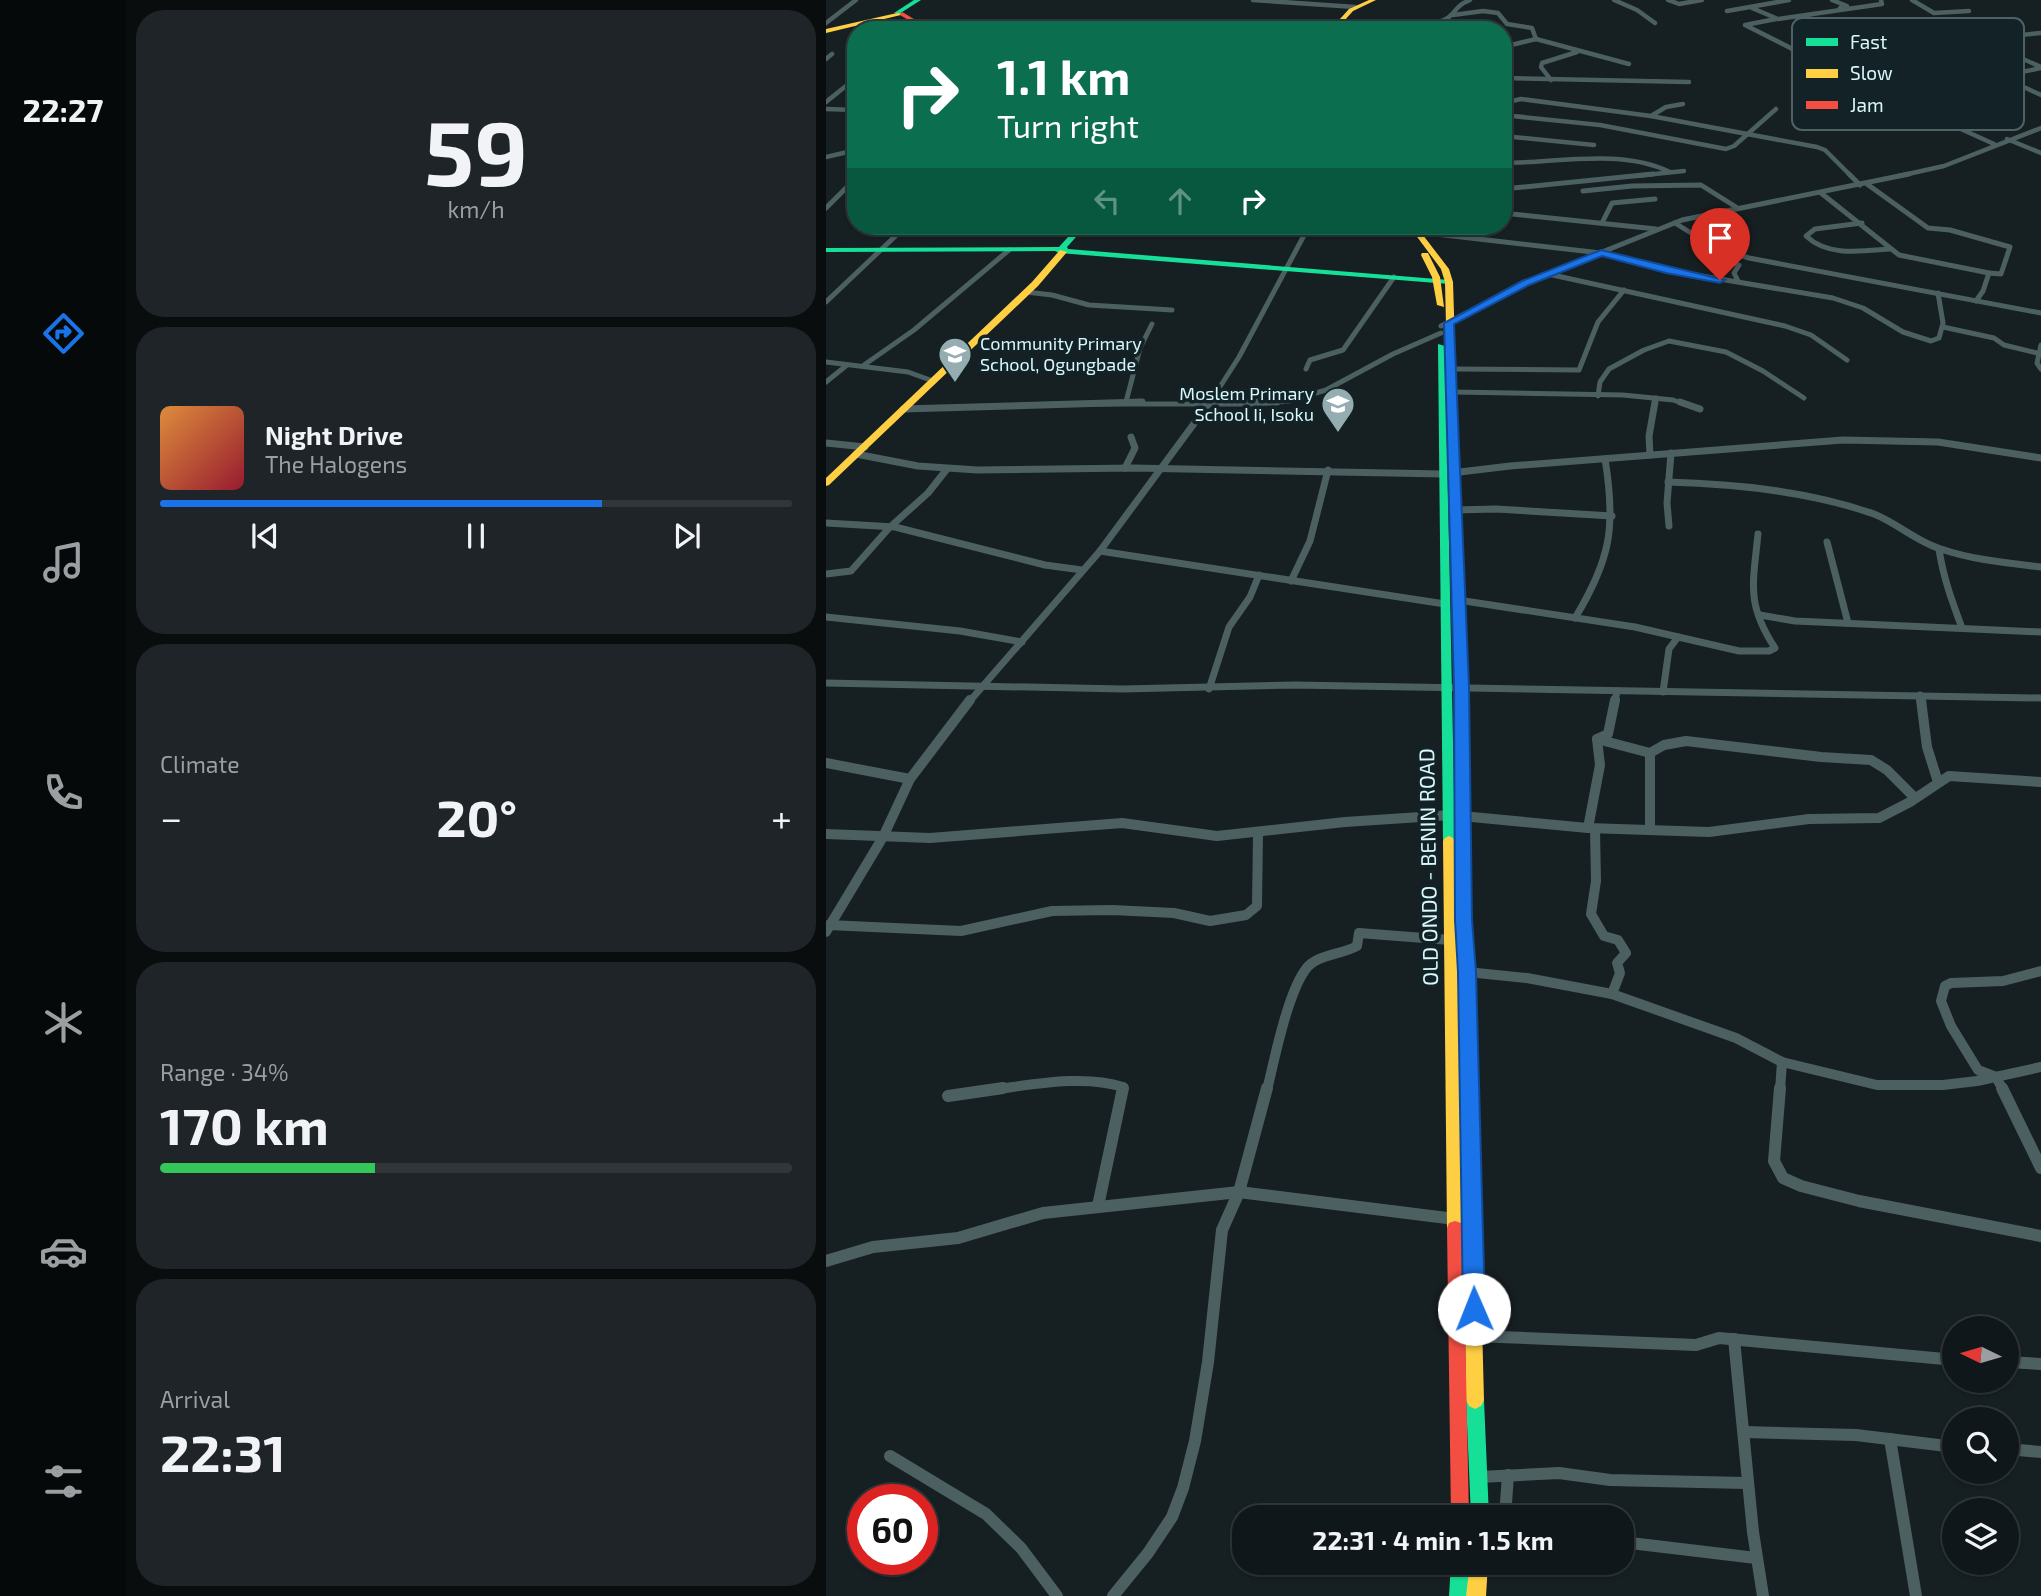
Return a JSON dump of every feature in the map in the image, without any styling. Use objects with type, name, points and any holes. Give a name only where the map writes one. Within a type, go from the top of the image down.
[{"type":"main road","points":[[869,21],[898,14],[918,0]]},
{"type":"main road","points":[[1342,21],[1364,4]]},
{"type":"main road","points":[[898,14],[908,21]]},
{"type":"main road","points":[[898,14],[912,21]]},
{"type":"main road","points":[[826,31],[847,26]]},
{"type":"main road","points":[[826,483],[1028,290],[1075,235]]},
{"type":"main road","name":"OLD ONDO - BENIN ROAD","points":[[1411,235],[1443,279]]},
{"type":"main road","name":"OLD ONDO - BENIN ROAD","points":[[1418,235],[1443,279],[1441,296],[1449,473],[1455,510],[1461,687],[1450,940],[1460,1505]]},
{"type":"main road","points":[[826,250],[1063,250],[1443,279]]},
{"type":"main road","name":"OLD ONDO - BENIN ROAD","points":[[1444,327],[1452,392],[1445,688],[1457,815],[1467,972],[1479,1505]]},
{"type":"main road","points":[[1454,1200],[1471,1201]]},
{"type":"main road","points":[[1459,1596],[1460,1575]]},
{"type":"main road","points":[[1476,1596],[1478,1575]]},
{"type":"street","points":[[826,23],[856,0]]},
{"type":"street","points":[[1253,0],[1364,4]]},
{"type":"street","points":[[1329,0],[1364,4]]},
{"type":"street","points":[[1453,15],[1456,6],[1470,0]]},
{"type":"street","points":[[1614,0],[1656,23]]},
{"type":"street","points":[[1668,0],[1679,4],[1702,0]]},
{"type":"street","points":[[1769,0],[1775,3]]},
{"type":"street","points":[[1727,10],[1789,0]]},
{"type":"street","points":[[1791,50],[1745,25],[1847,6],[1832,0]]},
{"type":"street","points":[[1835,10],[1847,11],[1882,4],[1881,0]]},
{"type":"street","points":[[1912,0],[1937,13],[1969,10]]},
{"type":"street","points":[[1752,8],[1776,19]]},
{"type":"street","points":[[1443,21],[1453,15],[1483,11],[1499,13],[1505,21]]},
{"type":"street","points":[[1804,16],[1808,18]]},
{"type":"street","points":[[1512,25],[1532,28],[1536,39]]},
{"type":"street","points":[[1512,45],[1536,39],[1629,64]]},
{"type":"street","points":[[1551,80],[1541,67],[1542,63],[1581,51]]},
{"type":"street","points":[[826,59],[832,54]]},
{"type":"street","points":[[2024,59],[2041,67]]},
{"type":"street","points":[[2024,72],[2041,67]]},
{"type":"street","points":[[1512,78],[1689,82]]},
{"type":"street","points":[[826,102],[847,85]]},
{"type":"street","points":[[2024,87],[2041,95]]},
{"type":"street","points":[[1512,100],[1651,116],[1821,148],[1864,185],[1928,228],[1950,230],[2010,247],[2001,274],[1902,256],[1821,193]]},
{"type":"street","points":[[1651,116],[1666,107],[1683,104]]},
{"type":"street","points":[[1512,116],[1601,125],[1726,149],[1749,134],[1776,109]]},
{"type":"street","points":[[826,110],[847,110]]},
{"type":"street","points":[[903,409],[1126,402],[1209,401],[1264,404],[1311,396],[1336,387],[1379,361],[1548,274],[1675,223],[1736,207],[1864,185],[1944,167],[1994,144],[2041,128]]},
{"type":"street","points":[[1964,130],[1994,144]]},
{"type":"street","points":[[1512,137],[1594,145]]},
{"type":"street","points":[[2007,139],[2041,153]]},
{"type":"street","points":[[826,150],[829,156],[847,152]]},
{"type":"street","points":[[1512,163],[1609,160],[1657,163],[1670,172]]},
{"type":"street","points":[[1512,188],[1684,171]]},
{"type":"street","points":[[1583,191],[1632,186],[1701,185],[1736,207]]},
{"type":"street","points":[[826,208],[847,187]]},
{"type":"street","points":[[1602,223],[1612,203],[1655,199]]},
{"type":"street","points":[[1512,213],[1658,230]]},
{"type":"street","points":[[1675,223],[1728,253],[1796,269],[1844,275],[2041,313]]},
{"type":"street","points":[[1862,223],[1815,229],[1806,236],[1810,242],[1826,249],[1891,249]]},
{"type":"street","points":[[826,302],[897,235]]},
{"type":"street","points":[[1258,834],[1257,906],[1246,915],[1210,921],[1174,913],[1052,911],[961,931],[827,927],[883,836],[910,779],[980,687],[1100,551],[1209,401],[1239,357],[1304,235]]},
{"type":"street","points":[[1462,235],[1601,253],[1666,270],[1840,300],[1863,308],[1903,332],[1926,341],[1936,341],[1942,335],[1938,293]]},
{"type":"street","points":[[864,365],[914,330],[1009,250]]},
{"type":"street","points":[[1728,253],[1727,261],[1739,265],[1734,273],[1738,281]]},
{"type":"street","points":[[1976,301],[1983,291],[1989,273]]},
{"type":"street","points":[[1548,274],[1785,326],[1811,335],[1847,360]]},
{"type":"street","points":[[1306,369],[1310,360],[1343,350],[1389,276]]},
{"type":"street","points":[[1028,290],[1089,305],[1172,310]]},
{"type":"street","points":[[1451,369],[1579,370],[1598,322],[1624,290]]},
{"type":"street","points":[[1126,402],[1140,348],[1152,324]]},
{"type":"street","points":[[1943,327],[1994,338],[2004,345],[2037,353]]},
{"type":"street","points":[[1598,396],[1600,382],[1609,369],[1644,350],[1669,341],[1726,352],[1804,397]]},
{"type":"street","points":[[2041,345],[2037,353],[2037,363],[2041,369]]},
{"type":"street","points":[[826,362],[908,372],[933,381]]},
{"type":"street","points":[[826,382],[847,365]]},
{"type":"street","points":[[1452,392],[1623,395],[1656,398],[1700,409]]},
{"type":"street","points":[[1650,455],[1649,436],[1656,398]]},
{"type":"street","points":[[1125,468],[1135,448],[1131,437]]},
{"type":"street","points":[[826,443],[947,469],[1161,468],[1449,473],[1826,440],[1938,442],[2041,458]]},
{"type":"street","points":[[1669,526],[1668,482],[1671,453]]},
{"type":"street","points":[[1575,618],[1600,571],[1610,535],[1612,516],[1605,459]]},
{"type":"street","points":[[826,574],[842,574],[851,570],[889,528],[928,493],[947,469]]},
{"type":"street","points":[[1291,581],[1310,541],[1328,470]]},
{"type":"street","points":[[1668,482],[1751,487],[1837,503],[1876,515],[1939,549],[1991,561],[2041,567]]},
{"type":"street","points":[[1455,510],[1496,509],[1612,516]]},
{"type":"street","points":[[826,523],[854,521],[1010,555],[1056,570],[1082,570]]},
{"type":"street","points":[[1458,600],[1575,618],[1739,651],[1775,649],[1761,627],[1751,587],[1757,560],[1758,534]]},
{"type":"street","points":[[1827,542],[1848,623]]},
{"type":"street","points":[[1939,549],[1943,578],[1952,591],[1962,628]]},
{"type":"street","points":[[1100,551],[1445,604]]},
{"type":"street","points":[[1209,689],[1229,627],[1251,597],[1259,575]]},
{"type":"street","points":[[1760,615],[1794,621],[2041,632]]},
{"type":"street","points":[[826,617],[960,631],[1022,642]]},
{"type":"street","points":[[1663,692],[1670,649],[1678,637]]},
{"type":"street","points":[[826,683],[1209,689],[1293,683],[2041,698]]},
{"type":"street","points":[[1597,739],[1608,734],[1617,691]]},
{"type":"street","points":[[1920,695],[1927,747],[1938,782]]},
{"type":"street","points":[[1597,739],[1650,752],[1664,745],[1686,741],[1821,757],[1871,760],[1887,770],[1915,798]]},
{"type":"street","points":[[1597,739],[1600,765],[1591,828],[1597,881],[1591,914],[1604,936],[1616,938],[1624,944],[1626,953],[1617,963],[1620,973],[1612,994]]},
{"type":"street","points":[[1650,752],[1650,830]]},
{"type":"street","points":[[826,763],[910,779]]},
{"type":"street","points":[[826,834],[930,838],[1122,823],[1217,836],[1258,834],[1345,822],[1457,815],[1591,828],[1709,832],[1809,820],[1879,818],[1949,776],[2041,782]]},
{"type":"street","points":[[1113,1596],[1148,1553],[1172,1517],[1183,1488],[1195,1441],[1208,1362],[1222,1230],[1239,1192],[1294,990],[1307,964],[1322,956],[1347,954],[1357,946],[1359,933],[1450,940]]},
{"type":"street","points":[[2041,971],[2003,981],[1951,983],[1945,986],[1941,995],[1951,1026],[1978,1070],[1996,1077],[2041,1168]]},
{"type":"street","points":[[1467,972],[1527,978],[1612,994],[1736,1038],[1782,1062],[1877,1085],[1943,1085],[2041,1067]]},
{"type":"street","points":[[1782,1062],[1774,1161],[1783,1178],[1801,1186],[1859,1201],[1960,1223],[2041,1236]]},
{"type":"street","points":[[948,1096],[1036,1085],[1091,1082],[1112,1082],[1123,1087],[1098,1206]]},
{"type":"street","points":[[826,1261],[873,1247],[958,1237],[1043,1213],[1239,1192],[1455,1219]]},
{"type":"street","points":[[1474,1336],[1696,1345],[1713,1338],[1734,1339],[1942,1359]]},
{"type":"street","points":[[1734,1339],[1744,1432],[1746,1483],[1763,1596]]},
{"type":"street","points":[[2020,1363],[2041,1364]]},
{"type":"street","points":[[1744,1432],[1818,1433],[1891,1438],[1942,1445]]},
{"type":"street","points":[[1891,1438],[1916,1596]]},
{"type":"street","points":[[2019,1451],[2041,1452]]},
{"type":"street","points":[[890,1456],[986,1514],[1021,1548],[1057,1596]]},
{"type":"street","points":[[1477,1477],[1559,1473],[1610,1480],[1746,1483]]},
{"type":"street","points":[[1506,1505],[1508,1475]]},
{"type":"street","points":[[1634,1543],[1756,1558]]},
{"type":"traffic: fast","points":[[897,13],[918,0]]},
{"type":"traffic: fast","points":[[1062,248],[1074,235]]},
{"type":"traffic: fast","points":[[1066,251],[1059,251],[1064,248],[1066,251],[1449,282]]},
{"type":"traffic: fast","points":[[826,250],[1060,249]]},
{"type":"traffic: fast","points":[[1441,346],[1449,841]]},
{"type":"traffic: fast","points":[[1462,760],[1469,1092]]},
{"type":"traffic: fast","points":[[1475,1400],[1479,1505]]},
{"type":"traffic: fast","points":[[1459,1596],[1460,1575]]},
{"type":"traffic: slow","points":[[1341,21],[1351,10],[1373,0]]},
{"type":"traffic: slow","points":[[871,21],[902,14],[897,15]]},
{"type":"traffic: slow","points":[[826,31],[847,26]]},
{"type":"traffic: slow","points":[[1419,235],[1445,269],[1449,282],[1462,760]]},
{"type":"traffic: slow","points":[[826,483],[1035,284],[1063,252]]},
{"type":"traffic: slow","points":[[1425,255],[1436,277],[1441,305]]},
{"type":"traffic: slow","points":[[1449,841],[1455,1228]]},
{"type":"traffic: slow","points":[[1469,1092],[1475,1400]]},
{"type":"traffic: slow","points":[[1476,1596],[1478,1575]]},
{"type":"traffic: jam","points":[[902,14],[914,21]]},
{"type":"traffic: jam","points":[[1455,1228],[1460,1505]]},
{"type":"place","name":"Community Primary School, Ogungbade","points":[[955,384]]},
{"type":"place","name":"Moslem Primary School Ii, Isoku","points":[[1338,434]]},
{"type":"route","points":[[1474,1309],[1461,687],[1449,323],[1525,283],[1601,253],[1666,270],[1720,280]]}]
